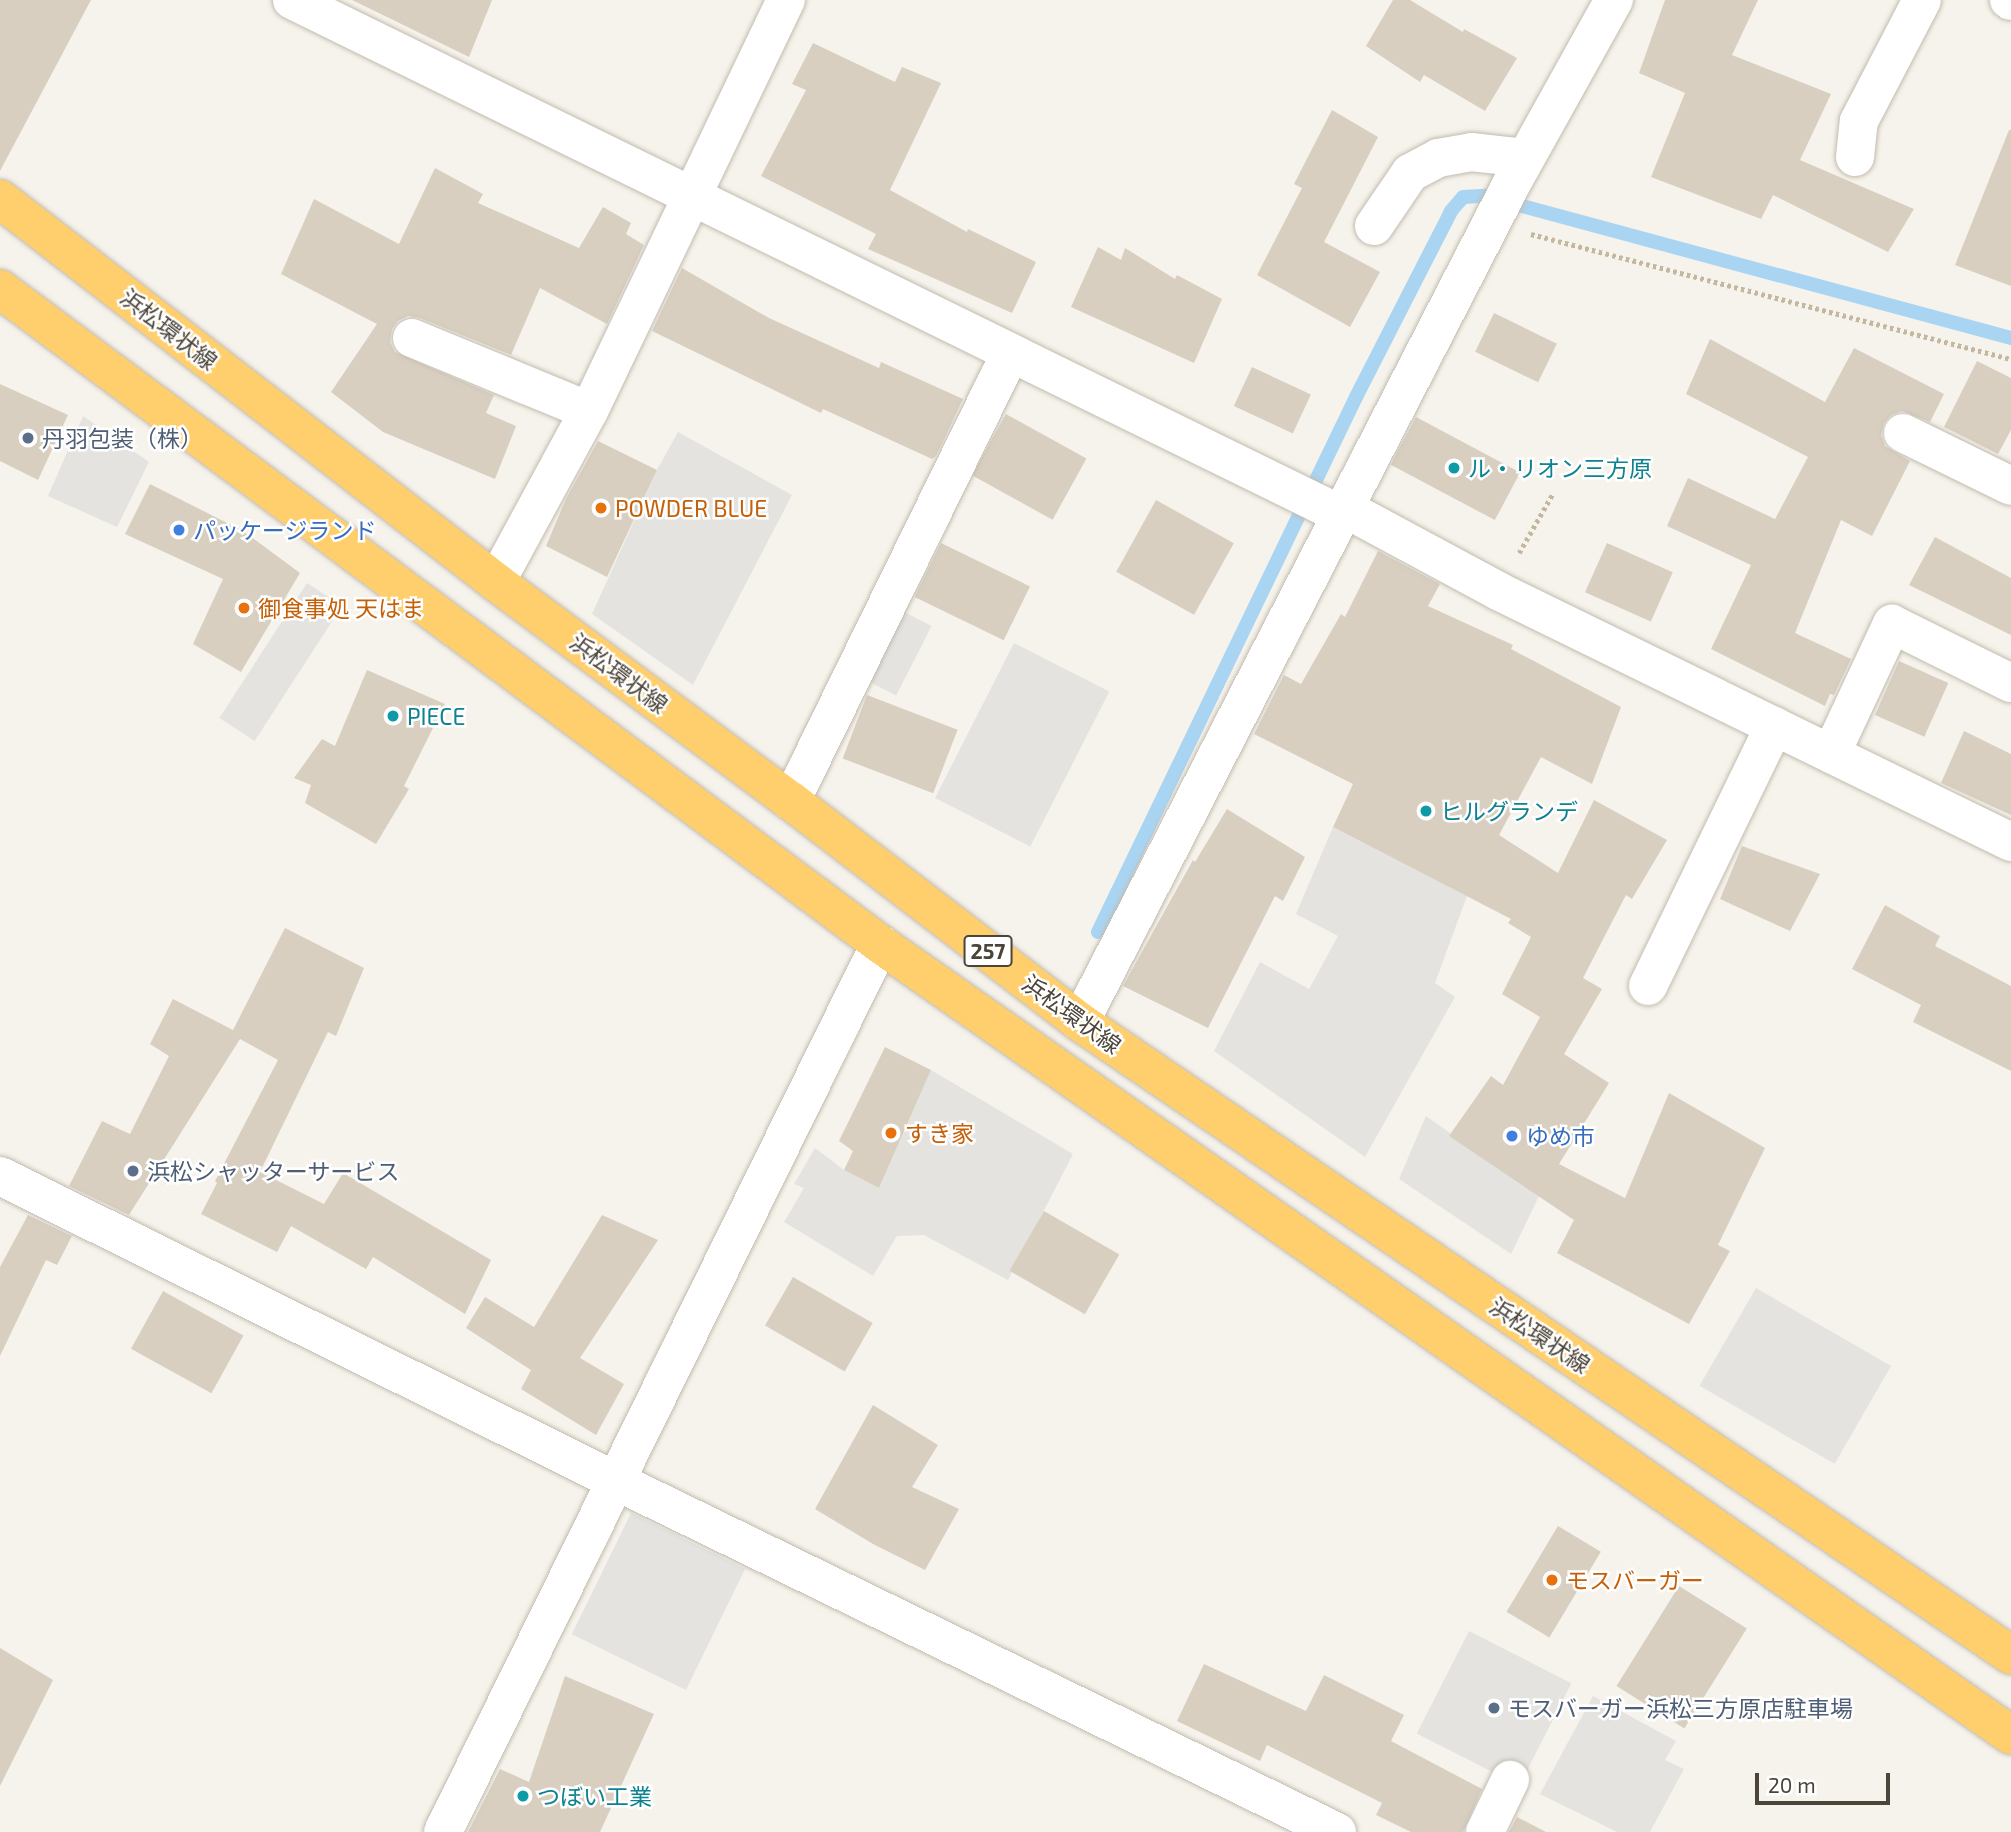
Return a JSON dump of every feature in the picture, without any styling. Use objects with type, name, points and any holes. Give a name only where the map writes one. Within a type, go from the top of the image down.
[{"type":"highway","name":"浜松環状線","points":[[0,199],[496,582],[791,800],[1080,1022],[2011,1655]]},
{"type":"highway","name":"257","points":[[0,289],[880,944],[2011,1735]]},
{"type":"street","points":[[292,0],[2011,842]]},
{"type":"street","points":[[496,582],[589,411],[786,0]]},
{"type":"street","points":[[1080,1022],[1326,505],[1492,222],[1614,0]]},
{"type":"street","points":[[1855,157],[1858,121],[1922,0]]},
{"type":"street","points":[[1374,226],[1410,173],[1438,158],[1471,152],[1519,170]]},
{"type":"street","points":[[412,338],[589,411]]},
{"type":"street","points":[[791,800],[1010,353]]},
{"type":"street","points":[[1903,433],[2011,486]]},
{"type":"street","points":[[1831,754],[1892,624],[2011,683]]},
{"type":"street","points":[[1648,986],[1774,726]]},
{"type":"street","points":[[443,1832],[880,944]]},
{"type":"street","points":[[0,1176],[616,1481],[1337,1832]]},
{"type":"street","points":[[1485,1832],[1510,1780]]},
{"type":"path","points":[[1492,222],[2011,359]]},
{"type":"path","points":[[1498,590],[1552,495]]},
{"type":"shaded area","points":[[83,416],[149,462],[117,527],[48,496]]},
{"type":"shaded area","points":[[678,432],[792,495],[693,685],[592,614],[657,470]]},
{"type":"shaded area","points":[[307,583],[342,606],[255,741],[219,718]]},
{"type":"shaded area","points":[[904,612],[932,626],[896,696],[869,681]]},
{"type":"shaded area","points":[[1014,643],[1109,692],[1030,847],[935,798]]},
{"type":"shaded area","points":[[1333,827],[1467,896],[1435,983],[1455,997],[1365,1157],[1214,1051],[1260,962],[1309,989],[1338,936],[1296,914]]},
{"type":"shaded area","points":[[931,1070],[1073,1154],[1008,1280],[924,1235],[897,1236],[873,1276],[784,1222],[804,1188],[794,1184],[815,1148],[844,1170],[879,1188]]},
{"type":"shaded area","points":[[1426,1116],[1539,1196],[1511,1254],[1399,1179]]},
{"type":"shaded area","points":[[1756,1288],[1891,1366],[1835,1464],[1700,1386]]},
{"type":"shaded area","points":[[631,1513],[745,1569],[686,1690],[572,1634]]},
{"type":"shaded area","name":"モスバーガー浜松三方原店駐車場","points":[[1469,1631],[1571,1683],[1519,1786],[1417,1733]]},
{"type":"shaded area","points":[[1593,1696],[1676,1741],[1665,1760],[1684,1769],[1650,1832],[1617,1832],[1540,1794]]},
{"type":"building","points":[[0,0],[91,0],[0,171]]},
{"type":"building","points":[[352,0],[492,0],[469,57]]},
{"type":"building","points":[[1393,0],[1410,0],[1463,32],[1464,29],[1517,58],[1485,111],[1424,75],[1420,82],[1366,46]]},
{"type":"building","points":[[1665,0],[1758,0],[1732,55],[1831,94],[1800,160],[1914,209],[1888,252],[1773,195],[1761,219],[1651,177],[1685,93],[1639,73]]},
{"type":"building","points":[[813,43],[895,82],[902,67],[941,83],[890,190],[967,232],[968,229],[1036,262],[1012,313],[868,249],[876,234],[761,176],[806,90],[792,84]]},
{"type":"building","points":[[1332,110],[1378,137],[1324,242],[1380,272],[1350,327],[1257,275],[1302,188],[1294,184]]},
{"type":"building","points":[[2011,130],[2011,286],[1955,265]]},
{"type":"building","points":[[435,168],[483,194],[478,203],[579,248],[603,207],[631,223],[626,234],[644,245],[607,324],[540,288],[511,355],[420,318],[408,316],[398,321],[392,329],[390,342],[395,352],[494,395],[486,413],[516,426],[495,479],[383,432],[331,392],[377,324],[281,274],[314,199],[399,244]]},
{"type":"building","points":[[1098,247],[1121,260],[1125,248],[1175,279],[1177,275],[1222,299],[1194,363],[1071,307]]},
{"type":"building","points":[[682,268],[769,318],[879,368],[881,362],[963,399],[936,456],[932,459],[823,409],[821,413],[652,331]]},
{"type":"building","points":[[1494,313],[1557,344],[1538,382],[1475,352]]},
{"type":"building","points":[[1710,339],[1825,402],[1854,348],[1944,394],[1930,422],[1902,411],[1891,415],[1884,423],[1881,435],[1885,446],[1910,461],[1872,536],[1841,520],[1795,633],[1851,659],[1834,695],[1830,694],[1825,706],[1711,649],[1751,565],[1667,526],[1688,478],[1775,519],[1808,457],[1686,394]]},
{"type":"building","points":[[1977,361],[2011,378],[2011,430],[1998,454],[1944,427]]},
{"type":"building","points":[[1252,367],[1311,394],[1293,433],[1234,406]]},
{"type":"building","name":"丹羽包装（株）","points":[[0,384],[68,415],[38,480],[0,461]]},
{"type":"building","points":[[1006,414],[1086,459],[1053,520],[972,475]]},
{"type":"building","name":"ル・リオン三方原","points":[[1416,417],[1520,472],[1495,520],[1391,465]]},
{"type":"building","name":"POWDER BLUE","points":[[598,441],[657,470],[607,577],[546,546],[566,499]]},
{"type":"building","points":[[150,484],[243,531],[300,573],[241,672],[193,644],[223,579],[125,534]]},
{"type":"building","points":[[1156,500],[1234,543],[1194,615],[1116,572]]},
{"type":"building","points":[[1935,537],[2011,578],[2011,635],[1909,585]]},
{"type":"building","points":[[941,543],[1030,586],[1004,640],[915,597]]},
{"type":"building","points":[[1607,543],[1673,572],[1651,622],[1585,592]]},
{"type":"building","points":[[1378,551],[1440,584],[1428,606],[1513,645],[1511,649],[1621,707],[1592,784],[1541,757],[1499,835],[1558,873],[1594,800],[1667,840],[1632,899],[1626,895],[1583,978],[1602,989],[1564,1054],[1609,1083],[1559,1164],[1625,1198],[1669,1093],[1765,1148],[1718,1245],[1730,1251],[1689,1324],[1557,1253],[1574,1220],[1449,1136],[1491,1076],[1503,1085],[1540,1017],[1502,994],[1531,937],[1508,923],[1511,919],[1333,827],[1353,784],[1254,734],[1284,675],[1301,684],[1341,614],[1345,617]]},
{"type":"building","points":[[1899,661],[1948,683],[1924,737],[1875,715]]},
{"type":"building","points":[[367,670],[445,704],[404,786],[409,789],[376,844],[305,803],[311,785],[294,778],[322,739],[335,746]]},
{"type":"building","points":[[867,695],[958,730],[933,793],[843,758]]},
{"type":"building","points":[[1964,731],[2011,754],[2011,815],[1941,783]]},
{"type":"building","points":[[1227,809],[1305,857],[1283,901],[1275,896],[1208,1028],[1123,986],[1193,860],[1195,862]]},
{"type":"building","points":[[1742,846],[1820,874],[1790,931],[1720,899]]},
{"type":"building","points":[[1885,905],[1940,936],[1935,946],[2011,986],[2011,1071],[1913,1022],[1921,1005],[1852,969]]},
{"type":"building","points":[[285,928],[364,968],[336,1036],[328,1032],[260,1172],[324,1204],[343,1173],[491,1260],[465,1314],[373,1257],[366,1269],[291,1226],[277,1252],[201,1214],[217,1183],[215,1181],[278,1060],[240,1039],[129,1215],[69,1186],[102,1121],[130,1134],[169,1056],[150,1044],[173,999],[233,1030]]},
{"type":"building","points":[[885,1047],[931,1070],[879,1188],[844,1170],[853,1151],[839,1141]]},
{"type":"building","points":[[1044,1211],[1119,1254],[1085,1314],[1010,1271]]},
{"type":"building","points":[[28,1215],[72,1236],[57,1265],[46,1260],[0,1356],[0,1267]]},
{"type":"building","points":[[602,1215],[658,1240],[580,1358],[624,1384],[596,1435],[521,1389],[531,1370],[466,1328],[485,1297],[534,1327]]},
{"type":"building","points":[[793,1277],[873,1323],[845,1371],[765,1325]]},
{"type":"building","points":[[163,1291],[243,1336],[211,1393],[131,1349]]},
{"type":"building","points":[[873,1405],[938,1445],[912,1487],[959,1509],[925,1570],[873,1544],[815,1509]]},
{"type":"building","name":"モスバーガー","points":[[1558,1526],[1601,1552],[1549,1637],[1506,1612]]},
{"type":"building","points":[[1679,1586],[1747,1628],[1684,1728],[1616,1686]]},
{"type":"building","points":[[0,1648],[53,1680],[0,1786]]},
{"type":"building","points":[[1204,1664],[1306,1711],[1324,1675],[1404,1715],[1391,1741],[1482,1789],[1463,1832],[1411,1832],[1376,1815],[1382,1803],[1267,1745],[1260,1761],[1177,1721]]},
{"type":"building","points":[[565,1676],[654,1714],[600,1832],[468,1832],[500,1769],[529,1782]]},
{"type":"building","points":[[1517,1817],[1546,1832],[1509,1832]]},
{"type":"waterway","points":[[1098,932],[1356,397],[1451,211],[1463,197],[1485,196],[2011,338]]},
{"type":"place","name":"丹羽包装（株）","points":[[28,438]]},
{"type":"place","name":"ル・リオン三方原","points":[[1454,468]]},
{"type":"place","name":"POWDER BLUE","points":[[601,508]]},
{"type":"place","name":"パッケージランド","points":[[179,530]]},
{"type":"place","name":"御食事処 天はま","points":[[244,608]]},
{"type":"place","name":"PIECE","points":[[393,716]]},
{"type":"place","name":"ヒルグランデ","points":[[1426,811]]},
{"type":"place","name":"すき家","points":[[891,1133]]},
{"type":"place","name":"ゆめ市","points":[[1512,1136]]},
{"type":"place","name":"浜松シャッターサービス","points":[[133,1171]]},
{"type":"place","name":"モスバーガー","points":[[1552,1580]]},
{"type":"place","name":"モスバーガー浜松三方原店駐車場","points":[[1494,1708]]},
{"type":"place","name":"つぼい工業","points":[[523,1796]]}]
